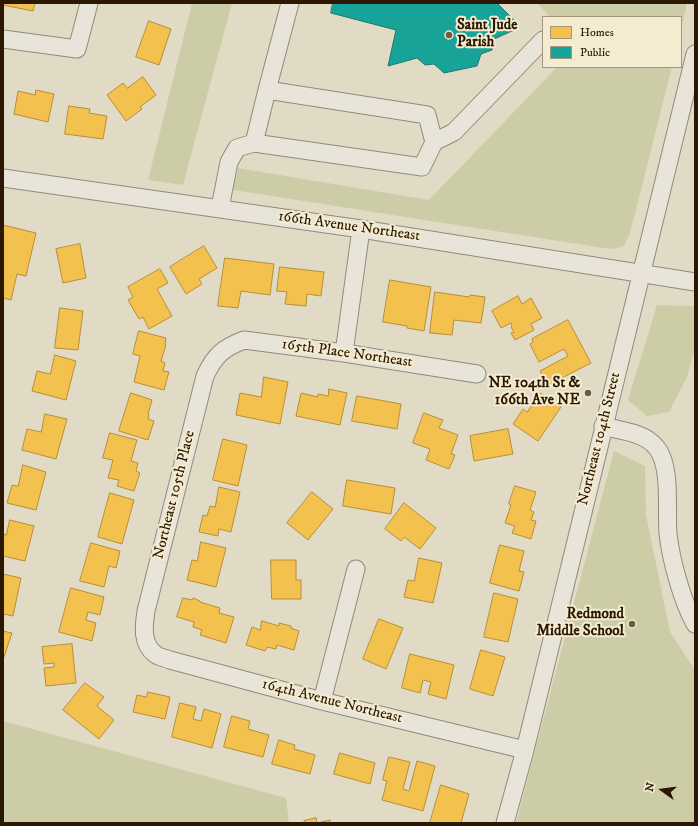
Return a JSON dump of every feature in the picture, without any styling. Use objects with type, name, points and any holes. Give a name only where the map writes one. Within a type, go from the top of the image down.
[{"type":"street","points":[[3,39],[77,49],[89,3]]},
{"type":"street","points":[[254,143],[266,90],[290,3]]},
{"type":"street","points":[[220,208],[229,162],[237,148],[254,143],[422,167],[434,142],[454,132],[542,41]]},
{"type":"street","name":"Northeast 104th Street","points":[[505,823],[695,54]]},
{"type":"street","points":[[266,90],[427,114],[434,142]]},
{"type":"street","name":"166th Avenue Northeast","points":[[3,178],[361,229],[641,272],[695,282]]},
{"type":"street","points":[[344,353],[361,229]]},
{"type":"street","name":"165th Place Northeast","points":[[220,352],[230,345],[244,340],[344,353],[477,374]]},
{"type":"street","name":"Northeast 105th Place","points":[[146,642],[143,628],[146,611],[205,376],[211,363],[220,352]]},
{"type":"street","points":[[603,426],[635,434],[647,439],[657,447],[663,458],[666,471],[668,534],[677,578],[695,624]]},
{"type":"street","points":[[322,701],[356,569]]},
{"type":"street","name":"164th Avenue Northeast","points":[[146,642],[155,654],[170,660],[322,701],[524,750]]},
{"type":"green space","points":[[192,3],[232,3],[183,185],[148,180]]},
{"type":"green space","points":[[537,3],[687,3],[682,25],[682,16],[549,16]]},
{"type":"green space","points":[[556,68],[672,68],[630,233],[624,246],[618,248],[610,249],[233,190],[238,168],[429,200]]},
{"type":"green space","points":[[657,305],[695,306],[695,348],[687,377],[669,412],[647,416],[628,400]]},
{"type":"green space","name":"Redmond Middle School","points":[[614,451],[645,466],[646,515],[670,632],[695,670],[695,823],[516,823]]},
{"type":"green space","points":[[3,721],[286,798],[289,823],[3,823]]},
{"type":"building: Homes","points":[[3,3],[35,3],[33,11],[3,5]]},
{"type":"building: Homes","points":[[149,21],[171,29],[159,65],[136,57]]},
{"type":"building: Homes","points":[[143,77],[156,95],[140,107],[142,109],[126,121],[107,95],[123,83],[127,88]]},
{"type":"building: Homes","points":[[36,90],[54,94],[48,122],[14,114],[18,91],[35,95]]},
{"type":"building: Homes","points":[[69,106],[90,109],[89,113],[107,116],[103,139],[65,134]]},
{"type":"building: Homes","points":[[3,225],[36,233],[26,276],[17,274],[11,300],[3,298]]},
{"type":"building: Homes","points":[[80,244],[86,278],[63,283],[56,249]]},
{"type":"building: Homes","points":[[204,246],[217,268],[199,279],[202,284],[186,294],[170,267]]},
{"type":"building: Homes","points":[[225,258],[274,264],[270,295],[241,291],[238,308],[218,306]]},
{"type":"building: Homes","points":[[280,267],[324,272],[321,296],[307,294],[306,306],[285,304],[287,292],[277,291]]},
{"type":"building: Homes","points":[[160,269],[168,283],[157,289],[172,316],[149,329],[143,317],[139,319],[128,300],[133,297],[128,287]]},
{"type":"building: Homes","points":[[390,280],[431,287],[424,331],[407,328],[407,326],[383,322]]},
{"type":"building: Homes","points":[[435,292],[469,297],[470,295],[485,297],[481,323],[454,320],[452,335],[430,333]]},
{"type":"building: Homes","points":[[518,296],[522,304],[531,298],[542,318],[531,324],[534,330],[515,340],[511,333],[514,332],[511,327],[511,323],[501,328],[492,311]]},
{"type":"building: Homes","points":[[60,308],[83,311],[78,350],[55,348]]},
{"type":"building: Homes","points":[[568,320],[591,363],[548,385],[540,371],[568,356],[564,349],[539,362],[530,344],[533,342],[532,339]]},
{"type":"building: Homes","points":[[139,331],[166,338],[166,345],[161,361],[165,363],[163,371],[169,372],[164,390],[134,382],[140,356],[133,354]]},
{"type":"building: Homes","points":[[55,355],[76,361],[66,400],[32,391],[37,371],[50,374]]},
{"type":"building: Homes","points":[[264,377],[288,382],[280,424],[236,415],[240,393],[261,397]]},
{"type":"building: Homes","points":[[329,389],[347,393],[340,425],[296,416],[301,393],[318,397],[318,394],[328,396]]},
{"type":"building: Homes","points":[[131,393],[152,400],[148,419],[154,421],[148,440],[119,431]]},
{"type":"building: Homes","points":[[540,393],[561,407],[538,441],[513,424],[523,409],[527,412]]},
{"type":"building: Homes","points":[[357,396],[401,404],[397,429],[352,421]]},
{"type":"building: Homes","points":[[424,413],[443,420],[439,428],[458,435],[451,454],[455,455],[449,469],[426,460],[430,449],[413,443]]},
{"type":"building: Homes","points":[[45,414],[67,419],[56,459],[22,450],[27,429],[41,432]]},
{"type":"building: Homes","points":[[508,429],[513,454],[474,461],[470,436]]},
{"type":"building: Homes","points":[[110,433],[137,440],[131,461],[138,463],[136,471],[140,473],[134,491],[117,486],[119,480],[108,478],[113,460],[103,458]]},
{"type":"building: Homes","points":[[223,439],[247,445],[238,486],[213,480]]},
{"type":"building: Homes","points":[[23,465],[46,472],[36,510],[7,503],[12,485],[18,486]]},
{"type":"building: Homes","points":[[347,480],[395,488],[391,514],[343,506]]},
{"type":"building: Homes","points":[[515,486],[536,492],[530,510],[534,512],[531,520],[536,521],[531,539],[512,533],[515,526],[505,523]]},
{"type":"building: Homes","points":[[219,487],[240,492],[231,532],[219,529],[218,536],[199,532],[203,515],[207,516],[210,506],[215,507]]},
{"type":"building: Homes","points":[[312,492],[333,509],[308,540],[287,523]]},
{"type":"building: Homes","points":[[110,493],[134,500],[122,544],[98,537]]},
{"type":"building: Homes","points":[[404,503],[436,528],[420,549],[404,537],[401,541],[385,529]]},
{"type":"building: Homes","points":[[10,520],[34,526],[25,561],[3,556],[3,534],[6,535]]},
{"type":"building: Homes","points":[[201,542],[226,548],[216,587],[187,580],[192,560],[197,561]]},
{"type":"building: Homes","points":[[91,543],[120,551],[116,568],[109,566],[104,587],[80,581]]},
{"type":"building: Homes","points":[[500,545],[524,551],[519,571],[524,572],[519,591],[490,583]]},
{"type":"building: Homes","points":[[419,558],[442,563],[433,603],[404,597],[408,580],[414,581]]},
{"type":"building: Homes","points":[[271,560],[296,560],[296,580],[301,580],[301,599],[272,599]]},
{"type":"building: Homes","points":[[3,574],[21,578],[13,616],[3,614]]},
{"type":"building: Homes","points":[[71,588],[104,597],[100,615],[88,612],[86,620],[96,623],[92,641],[59,632]]},
{"type":"building: Homes","points":[[494,593],[518,599],[508,642],[484,637]]},
{"type":"building: Homes","points":[[183,598],[192,600],[193,598],[200,602],[220,608],[219,613],[234,617],[226,643],[200,635],[202,630],[193,627],[194,622],[177,617]]},
{"type":"building: Homes","points":[[379,619],[403,628],[386,669],[363,659]]},
{"type":"building: Homes","points":[[262,621],[279,626],[279,623],[291,626],[291,628],[299,631],[294,650],[277,645],[276,649],[267,647],[265,651],[246,645],[252,627],[260,630]]},
{"type":"building: Homes","points":[[3,631],[12,633],[3,660]]},
{"type":"building: Homes","points":[[72,644],[76,683],[46,686],[44,668],[54,667],[54,663],[44,664],[42,647]]},
{"type":"building: Homes","points":[[481,650],[505,657],[493,696],[470,689]]},
{"type":"building: Homes","points":[[410,654],[454,665],[446,699],[428,694],[431,682],[423,680],[420,693],[402,688]]},
{"type":"building: Homes","points":[[85,683],[104,697],[97,706],[114,720],[99,739],[63,710]]},
{"type":"building: Homes","points":[[148,692],[170,697],[165,719],[133,712],[137,695],[146,697]]},
{"type":"building: Homes","points":[[180,703],[196,707],[193,719],[201,721],[204,709],[221,714],[212,748],[172,737]]},
{"type":"building: Homes","points":[[232,716],[250,721],[248,729],[269,735],[263,757],[224,747]]},
{"type":"building: Homes","points":[[279,740],[295,745],[294,749],[315,755],[310,774],[272,764]]},
{"type":"building: Homes","points":[[340,753],[375,763],[370,784],[334,774]]},
{"type":"building: Homes","points":[[389,757],[410,762],[403,789],[409,791],[417,761],[435,766],[423,811],[382,800],[387,781],[383,780]]},
{"type":"building: Homes","points":[[441,785],[469,794],[461,823],[430,823]]},
{"type":"building: Homes","points":[[316,818],[317,823],[305,823],[304,821]]},
{"type":"building: Homes","points":[[330,820],[330,823],[317,823]]},
{"type":"building: Public","name":"Saint Jude Parish","points":[[333,3],[497,3],[516,22],[514,30],[492,40],[492,50],[481,54],[477,66],[444,73],[434,64],[425,65],[417,58],[388,66],[396,30],[331,13]]},
{"type":"place","name":"Saint Jude Parish","points":[[449,35]]},
{"type":"place","name":"NE 104th St & 166th Ave NE","points":[[588,393]]},
{"type":"place","name":"Redmond Middle School","points":[[632,624]]}]
